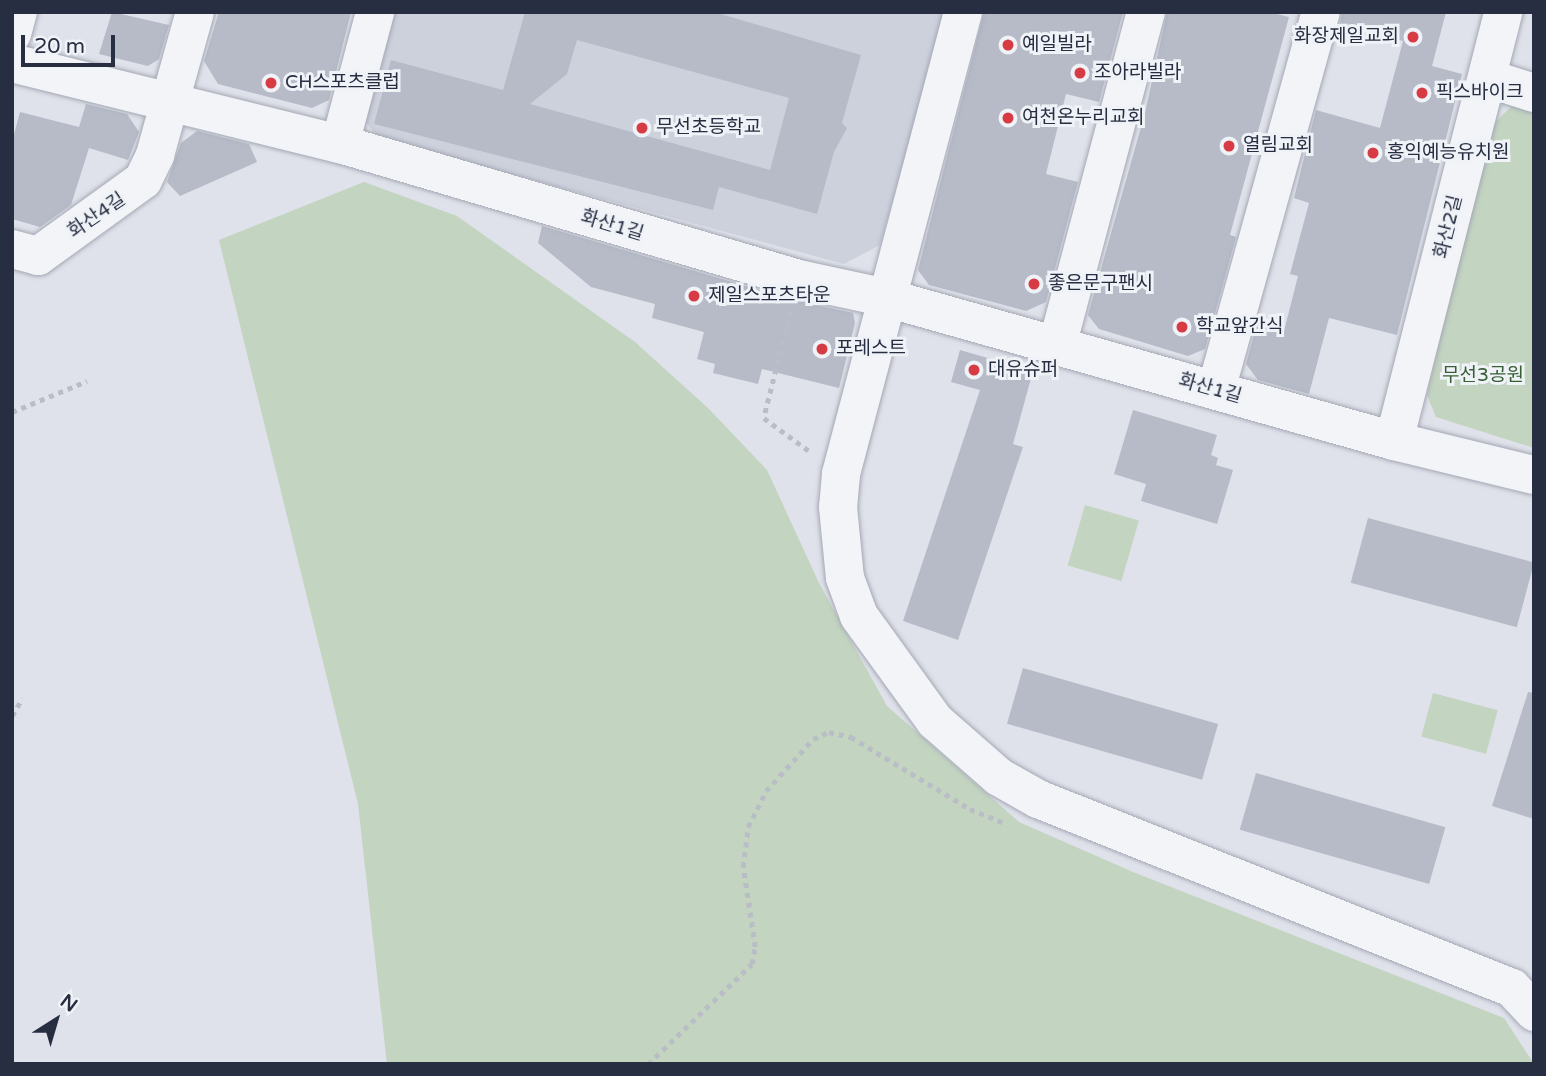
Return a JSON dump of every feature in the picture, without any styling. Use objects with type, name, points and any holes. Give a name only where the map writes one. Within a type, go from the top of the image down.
[{"type":"street","points":[[12,34],[18,12]]},
{"type":"street","points":[[170,104],[195,12]]},
{"type":"street","points":[[340,145],[375,12]]},
{"type":"street","points":[[963,12],[841,474],[838,507],[845,578],[872,638],[936,722],[964,750],[1038,799],[1512,988],[1534,1012]]},
{"type":"street","points":[[1057,346],[1146,12]]},
{"type":"street","points":[[1216,390],[1321,12]]},
{"type":"street","name":"화산2길","points":[[1394,441],[1503,12]]},
{"type":"street","name":"화산1길","points":[[12,63],[340,145],[799,279],[887,298],[1394,441],[1534,475]]},
{"type":"street","points":[[1488,78],[1534,93]]},
{"type":"street","name":"화산4길","points":[[12,249],[38,256],[130,194],[143,180],[155,155],[170,104]]},
{"type":"path","points":[[799,279],[764,418],[841,474]]},
{"type":"path","points":[[12,412],[87,381]]},
{"type":"path","points":[[12,716],[22,699]]},
{"type":"path","points":[[648,1064],[752,964],[755,947],[743,867],[748,827],[766,791],[813,739],[829,732],[851,737],[970,809],[1004,823],[1038,799]]},
{"type":"shaded area","name":"무선초등학교","points":[[392,12],[946,12],[880,245],[844,264],[378,138],[363,118]]},
{"type":"green space","name":"무선3공원","points":[[1513,105],[1534,112],[1534,448],[1436,417],[1427,395],[1488,129]]},
{"type":"green space","points":[[364,182],[457,216],[635,342],[708,408],[767,470],[819,583],[887,706],[1019,822],[1133,872],[1504,1018],[1534,1064],[387,1064],[358,804],[219,240]]},
{"type":"green space","points":[[1085,505],[1139,520],[1121,581],[1068,566]]},
{"type":"green space","points":[[1433,693],[1498,710],[1486,754],[1421,736]]},
{"type":"building","points":[[112,12],[169,25],[159,59],[148,66],[99,54]]},
{"type":"building","points":[[219,12],[351,12],[329,100],[312,108],[218,84],[204,61]]},
{"type":"building","points":[[525,12],[714,12],[861,55],[842,123],[847,128],[834,152],[817,214],[719,187],[713,210],[374,124],[391,60],[503,90]],"holes":[[[577,40],[789,98],[770,170],[530,104],[567,74]]]},
{"type":"building","points":[[984,12],[1123,12],[1099,102],[1066,94],[1046,174],[1078,182],[1046,302],[1026,311],[929,285],[918,270]]},
{"type":"building","points":[[1167,12],[1269,12],[1289,17],[1230,235],[1236,237],[1205,349],[1188,356],[1099,329],[1088,315],[1145,113]]},
{"type":"building","points":[[1342,12],[1446,12],[1432,66],[1462,74],[1397,335],[1329,318],[1309,394],[1258,380],[1246,364],[1257,324],[1284,331],[1298,276],[1290,274],[1309,203],[1294,198],[1316,110],[1380,128],[1403,41],[1340,24]]},
{"type":"building","points":[[86,104],[127,114],[139,132],[128,160],[89,148],[71,205],[40,227],[12,219],[12,142],[20,112],[79,127]]},
{"type":"building","points":[[197,131],[249,144],[257,162],[180,196],[167,182],[181,143]]},
{"type":"building","points":[[542,226],[793,300],[853,313],[855,323],[839,388],[762,369],[758,384],[713,373],[715,364],[697,359],[704,332],[652,318],[655,304],[591,287],[538,243]]},
{"type":"building","points":[[960,350],[1033,371],[1013,444],[1023,447],[958,640],[903,621],[980,390],[951,382]]},
{"type":"building","points":[[1133,410],[1217,435],[1211,455],[1218,458],[1216,465],[1233,470],[1217,524],[1141,501],[1146,484],[1114,474]]},
{"type":"building","points":[[1368,518],[1534,562],[1517,627],[1351,583]]},
{"type":"building","points":[[1023,668],[1218,724],[1202,780],[1007,724]]},
{"type":"building","points":[[1528,692],[1534,693],[1534,819],[1492,806]]},
{"type":"building","points":[[1256,773],[1445,827],[1429,884],[1240,830]]},
{"type":"place","name":"화장제일교회","points":[[1413,37]]},
{"type":"place","name":"예일빌라","points":[[1008,45]]},
{"type":"place","name":"조아라빌라","points":[[1080,73]]},
{"type":"place","name":"CH스포츠클럽","points":[[271,83]]},
{"type":"place","name":"픽스바이크","points":[[1422,93]]},
{"type":"place","name":"여천온누리교회","points":[[1008,118]]},
{"type":"place","name":"무선초등학교","points":[[642,128]]},
{"type":"place","name":"열림교회","points":[[1229,146]]},
{"type":"place","name":"홍익예능유치원","points":[[1373,153]]},
{"type":"place","name":"좋은문구팬시","points":[[1034,284]]},
{"type":"place","name":"제일스포츠타운","points":[[694,296]]},
{"type":"place","name":"학교앞간식","points":[[1182,327]]},
{"type":"place","name":"포레스트","points":[[822,349]]},
{"type":"place","name":"대유슈퍼","points":[[974,370]]}]
